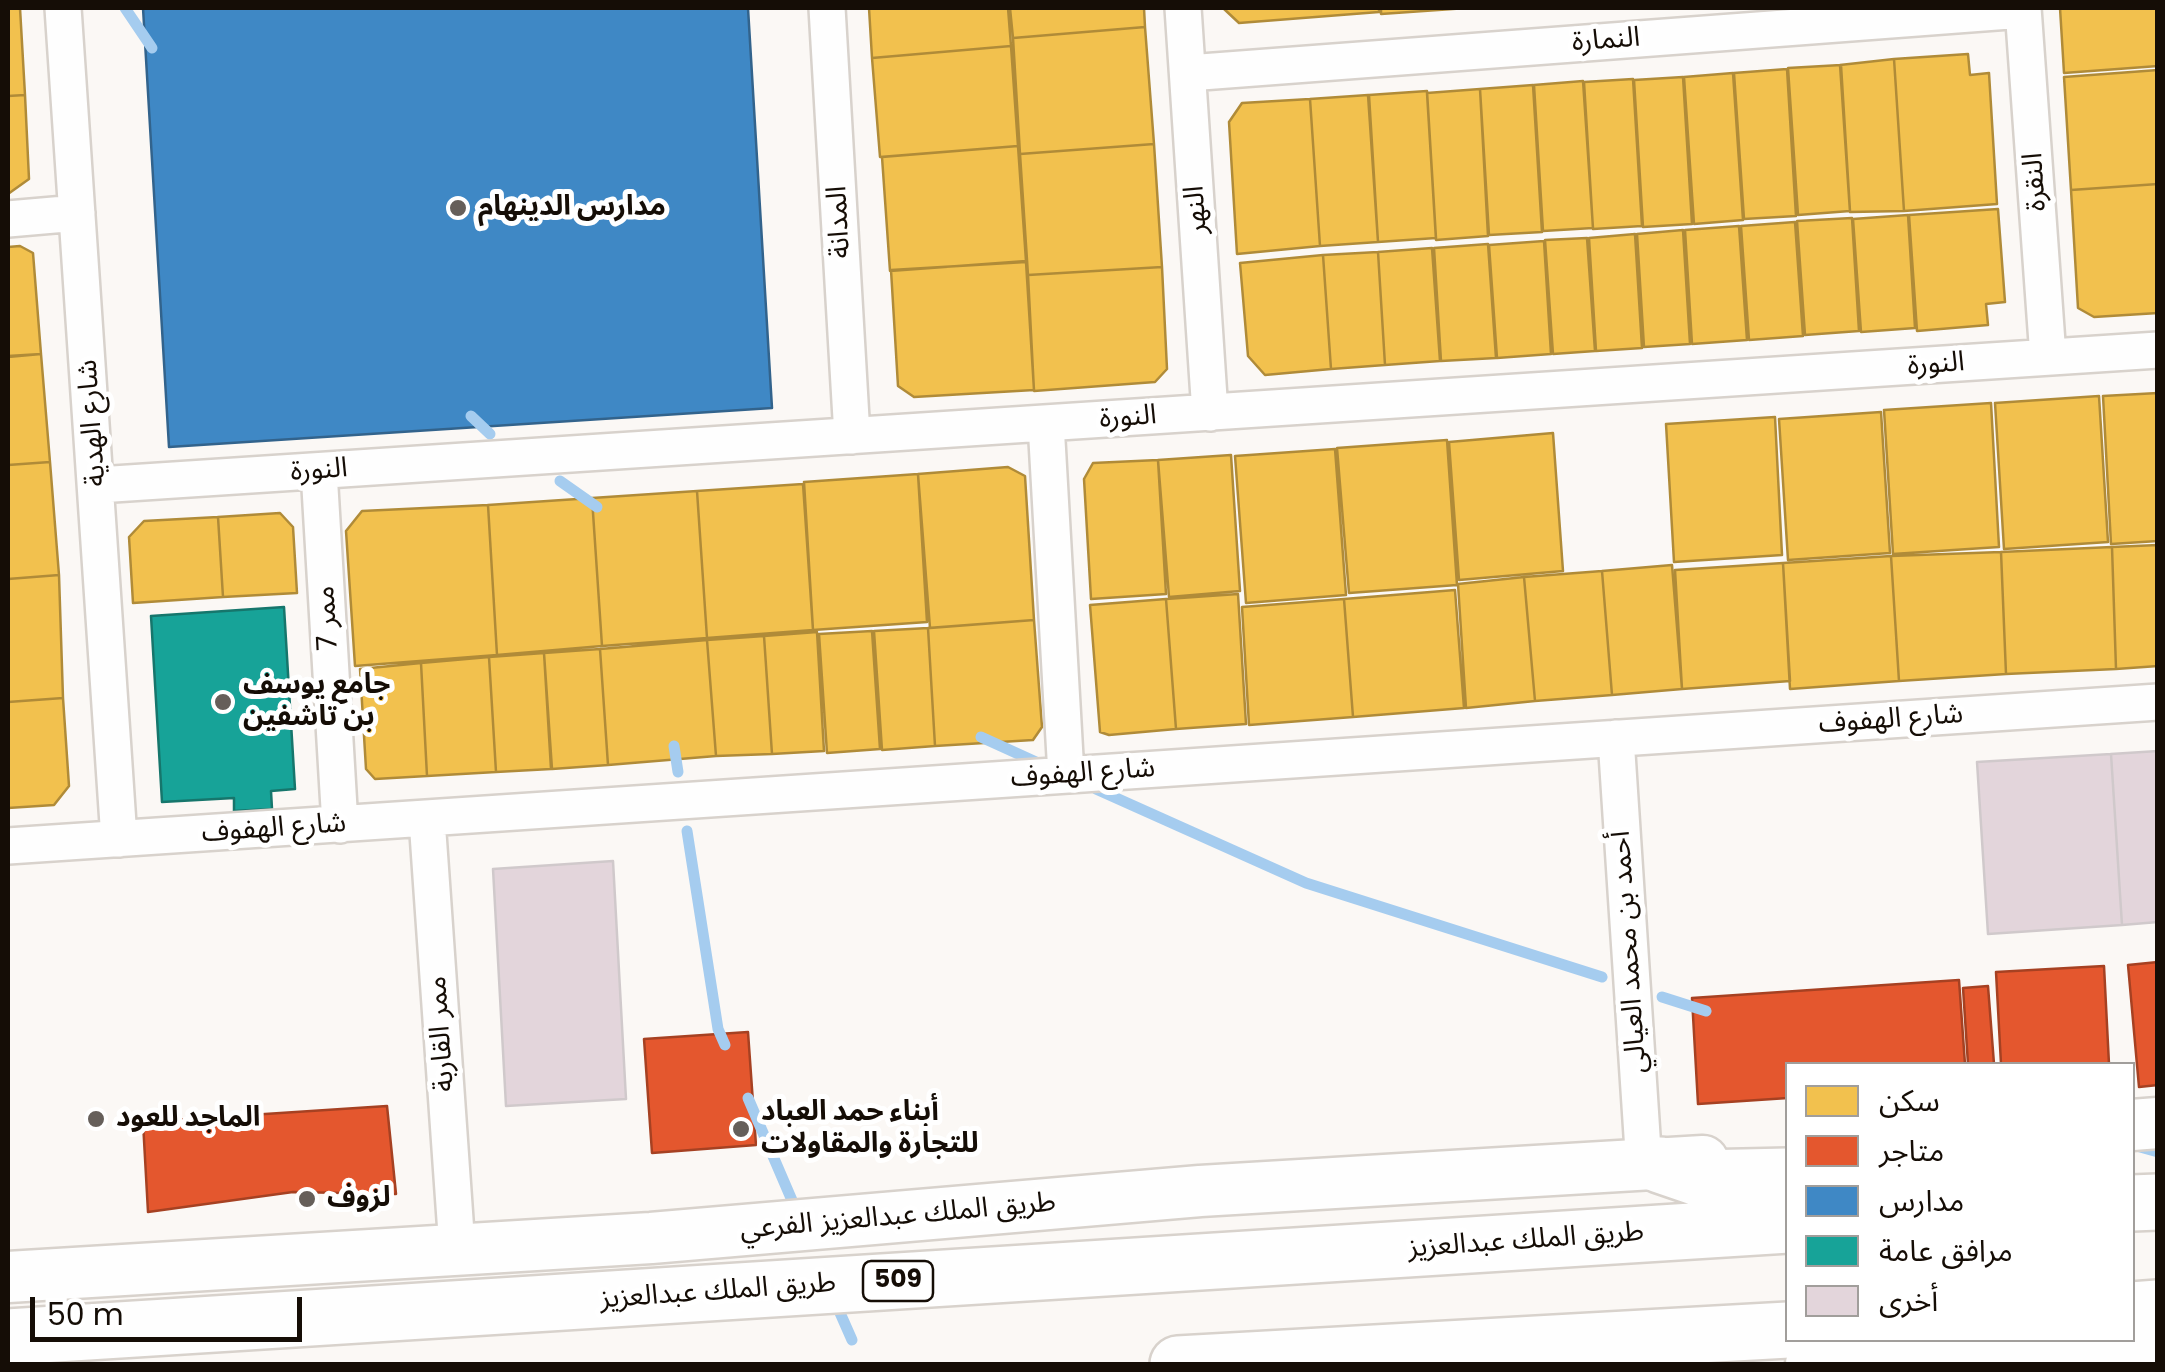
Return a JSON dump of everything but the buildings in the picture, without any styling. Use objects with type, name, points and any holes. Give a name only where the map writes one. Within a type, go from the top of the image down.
[{"type":"main road","name":"طريق الملك عبدالعزيز الفرعي","points":[[8,1276],[670,1237],[1200,1191],[1785,1154]]},
{"type":"main road","points":[[1652,1165],[1698,1178],[1785,1176]]},
{"type":"main road","name":"طريق الملك عبدالعزيز","points":[[8,1337],[1785,1225]]},
{"type":"main road","points":[[1178,1364],[1785,1330]]},
{"type":"main road","points":[[1811,1364],[2079,1342]]},
{"type":"main road","points":[[2045,1364],[2158,1358]]},
{"type":"street","name":"شارع الهدية","points":[[63,8],[119,840]]},
{"type":"street","name":"المدانة","points":[[827,8],[852,436]]},
{"type":"street","name":"النهر","points":[[1184,8],[1210,412]]},
{"type":"street","name":"النمارة","points":[[1188,73],[2023,9]]},
{"type":"street","name":"النقرة","points":[[2023,9],[2048,357]]},
{"type":"street","points":[[8,219],[77,214]]},
{"type":"street","name":"النورة","points":[[98,485],[2158,350]]},
{"type":"street","points":[[1046,423],[1066,775]]},
{"type":"street","name":"ممر 7","points":[[319,471],[340,824]]},
{"type":"street","name":"شارع الهفوف","points":[[8,846],[2158,702]]},
{"type":"street","name":"أحمد بن محمد العيالي","points":[[1616,738],[1652,1165]]},
{"type":"street","name":"ممر القاربة","points":[[427,819],[457,1248]]},
{"type":"waterway","points":[[125,8],[152,48]]},
{"type":"waterway","points":[[471,416],[490,434]]},
{"type":"waterway","points":[[560,481],[597,507]]},
{"type":"waterway","points":[[981,737],[1036,762]]},
{"type":"waterway","points":[[674,746],[678,772]]},
{"type":"waterway","points":[[1096,789],[1306,883],[1602,977]]},
{"type":"waterway","points":[[687,831],[718,1029],[725,1045]]},
{"type":"waterway","points":[[1662,997],[1706,1011]]},
{"type":"waterway","points":[[748,1098],[794,1205]]},
{"type":"waterway","points":[[2135,1146],[2158,1152]]},
{"type":"waterway","points":[[837,1306],[852,1340]]},
{"type":"place","name":"مدارس الدينهام","points":[[458,208]]},
{"type":"place","name":"جامع يوسف بن تاشفين","points":[[223,702]]},
{"type":"place","name":"الماجد للعود","points":[[96,1119]]},
{"type":"place","name":"أبناء حمد العباد للتجارة والمقاولات","points":[[741,1129]]},
{"type":"place","name":"لزوف","points":[[307,1199]]}]
